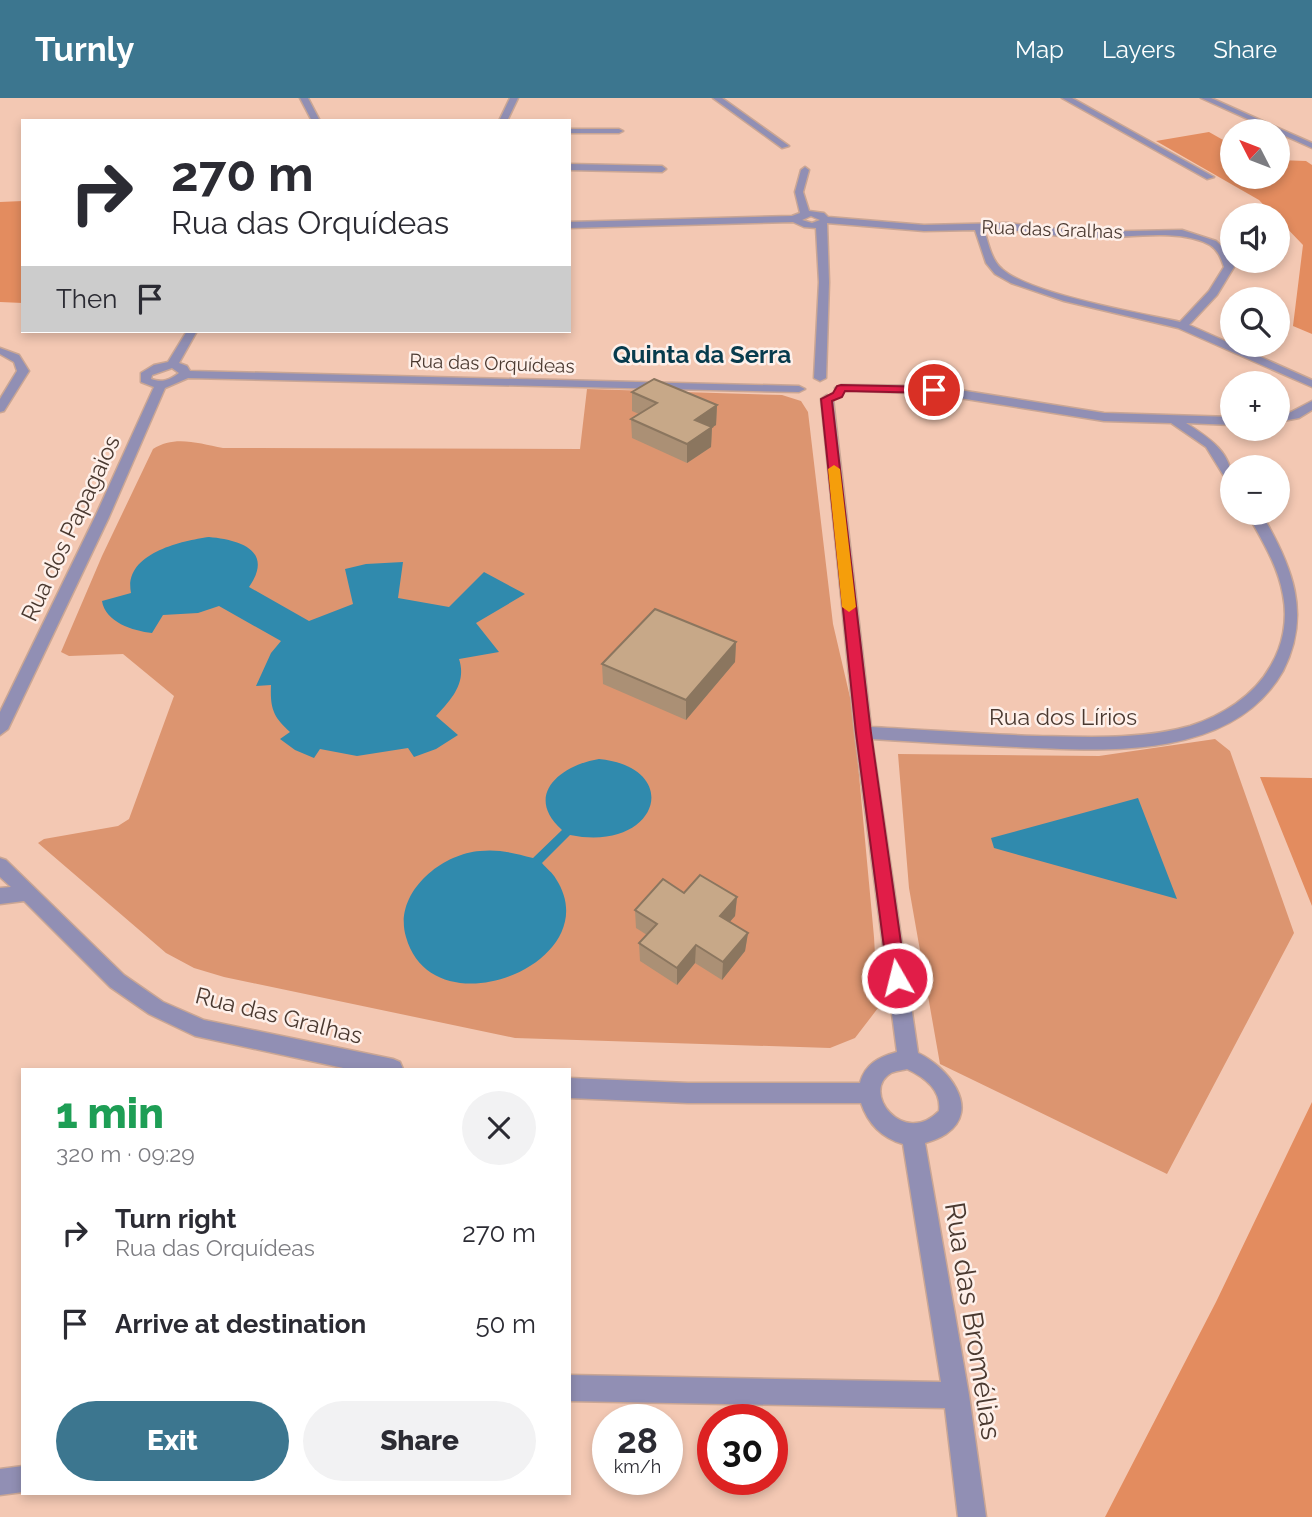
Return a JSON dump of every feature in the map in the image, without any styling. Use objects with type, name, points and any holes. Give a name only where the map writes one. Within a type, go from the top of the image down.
[{"type":"street","points":[[304,98],[315,119]]},
{"type":"street","points":[[504,119],[513,98]]},
{"type":"street","points":[[717,98],[785,146]]},
{"type":"street","points":[[1066,98],[1210,177]]},
{"type":"street","points":[[1205,98],[1312,146]]},
{"type":"street","points":[[571,131],[619,131]]},
{"type":"street","points":[[571,167],[662,169]]},
{"type":"street","points":[[571,225],[801,216],[799,192],[805,170]]},
{"type":"street","name":"Rua das Gralhas","points":[[801,216],[805,225],[823,222],[924,228],[1008,226],[1085,235],[1172,232],[1210,241],[1224,253],[1229,264],[1228,270],[1213,293],[1182,326]]},
{"type":"street","points":[[820,378],[824,282],[823,222]]},
{"type":"street","points":[[978,226],[991,263],[999,272],[1015,281],[1068,299],[1182,326],[1312,384]]},
{"type":"street","points":[[172,365],[191,333]]},
{"type":"street","points":[[0,351],[15,357],[21,363],[23,371],[0,408]]},
{"type":"street","points":[[172,365],[183,368],[185,374],[176,381],[161,384],[149,383],[145,377],[158,367],[172,365]]},
{"type":"street","name":"Rua das Orquídeas","points":[[185,374],[799,389]]},
{"type":"street","points":[[841,388],[838,395],[827,399],[812,398],[799,389],[806,380],[820,378],[834,381],[841,388],[934,390],[1077,414],[1175,422],[1220,421]]},
{"type":"street","name":"Rua dos Papagaios","points":[[0,729],[102,517],[161,384]]},
{"type":"street","points":[[827,399],[863,733],[908,1059]]},
{"type":"street","points":[[1290,416],[1312,405]]},
{"type":"street","points":[[1175,422],[1211,444],[1220,459]]},
{"type":"street","points":[[1211,444],[1220,432]]},
{"type":"street","name":"Rua dos Lírios","points":[[863,733],[1111,743],[1166,736],[1215,722],[1259,694],[1285,663],[1297,630],[1295,596],[1280,558],[1261,525]]},
{"type":"street","name":"Rua das Gralhas","points":[[0,865],[117,981],[156,1009],[202,1029],[388,1068]]},
{"type":"street","points":[[0,896],[30,893]]},
{"type":"street","points":[[908,1059],[925,1065],[940,1076],[948,1092],[950,1108],[943,1123],[930,1133],[913,1136],[896,1132],[882,1122],[872,1109],[868,1093],[871,1079],[880,1068],[892,1061],[908,1059]]},
{"type":"street","points":[[571,1088],[688,1093],[868,1093]]},
{"type":"street","name":"Rua das Bromélias","points":[[913,1136],[956,1395],[972,1517]]},
{"type":"street","points":[[571,1388],[956,1395]]},
{"type":"street","points":[[0,1482],[21,1479]]},
{"type":"shaded area","points":[[1209,132],[1220,138],[1220,178],[1156,141]]},
{"type":"shaded area","points":[[1290,160],[1306,161],[1312,165],[1312,334],[1293,326],[1303,245],[1290,231],[1290,203],[1262,203],[1240,189],[1290,189]]},
{"type":"shaded area","points":[[21,201],[21,303],[0,302],[0,202]]},
{"type":"shaded area","points":[[587,389],[782,395],[801,401],[808,412],[833,624],[853,710],[874,937],[878,1008],[855,1038],[830,1048],[515,1038],[224,977],[194,968],[166,953],[38,843],[44,839],[118,826],[129,819],[174,696],[123,654],[69,656],[61,652],[102,556],[153,449],[178,441],[223,448],[580,449]]},
{"type":"shaded area","points":[[1215,739],[1230,751],[1294,933],[1167,1174],[940,1064],[909,888],[898,754],[1099,756]]},
{"type":"shaded area","points":[[1260,777],[1312,778],[1312,906]]},
{"type":"shaded area","points":[[1312,1102],[1312,1517],[1105,1517],[1216,1302]]},
{"type":"water","points":[[209,537],[232,541],[250,550],[256,556],[258,564],[256,575],[249,587],[309,621],[353,604],[345,569],[366,564],[403,562],[398,598],[449,607],[484,572],[525,594],[476,623],[499,652],[459,659],[461,676],[456,691],[436,716],[458,735],[436,749],[414,757],[408,748],[357,756],[320,749],[314,758],[295,750],[280,739],[290,732],[274,712],[271,685],[256,686],[271,653],[281,641],[219,606],[198,613],[163,615],[152,633],[121,624],[108,615],[104,608],[102,601],[131,593],[131,580],[136,568],[145,559],[169,546]]},
{"type":"water","points":[[599,759],[626,766],[643,777],[651,792],[650,807],[641,821],[624,832],[600,837],[570,835],[542,863],[556,879],[566,909],[559,937],[539,959],[511,976],[480,983],[448,981],[422,966],[406,937],[404,921],[406,906],[423,879],[450,860],[480,851],[513,853],[533,858],[562,830],[551,817],[546,805],[552,784],[572,768]]},
{"type":"water","points":[[1138,798],[1177,899],[994,848],[991,838]]},
{"type":"building","points":[[654,379],[717,405],[695,420],[712,427],[687,444],[631,419],[657,403],[632,392]]},
{"type":"building","points":[[655,609],[736,642],[686,700],[602,664]]},
{"type":"building","points":[[700,875],[737,897],[720,916],[748,933],[723,962],[696,945],[677,968],[639,943],[657,924],[635,910],[663,879],[684,893]]},
{"type":"slow traffic","points":[[834,469],[849,607]]},
{"type":"district","name":"Quinta da Serra","points":[[702,354]]},
{"type":"route","points":[[897,978],[863,733],[827,399],[838,395],[841,388],[934,390]]}]
